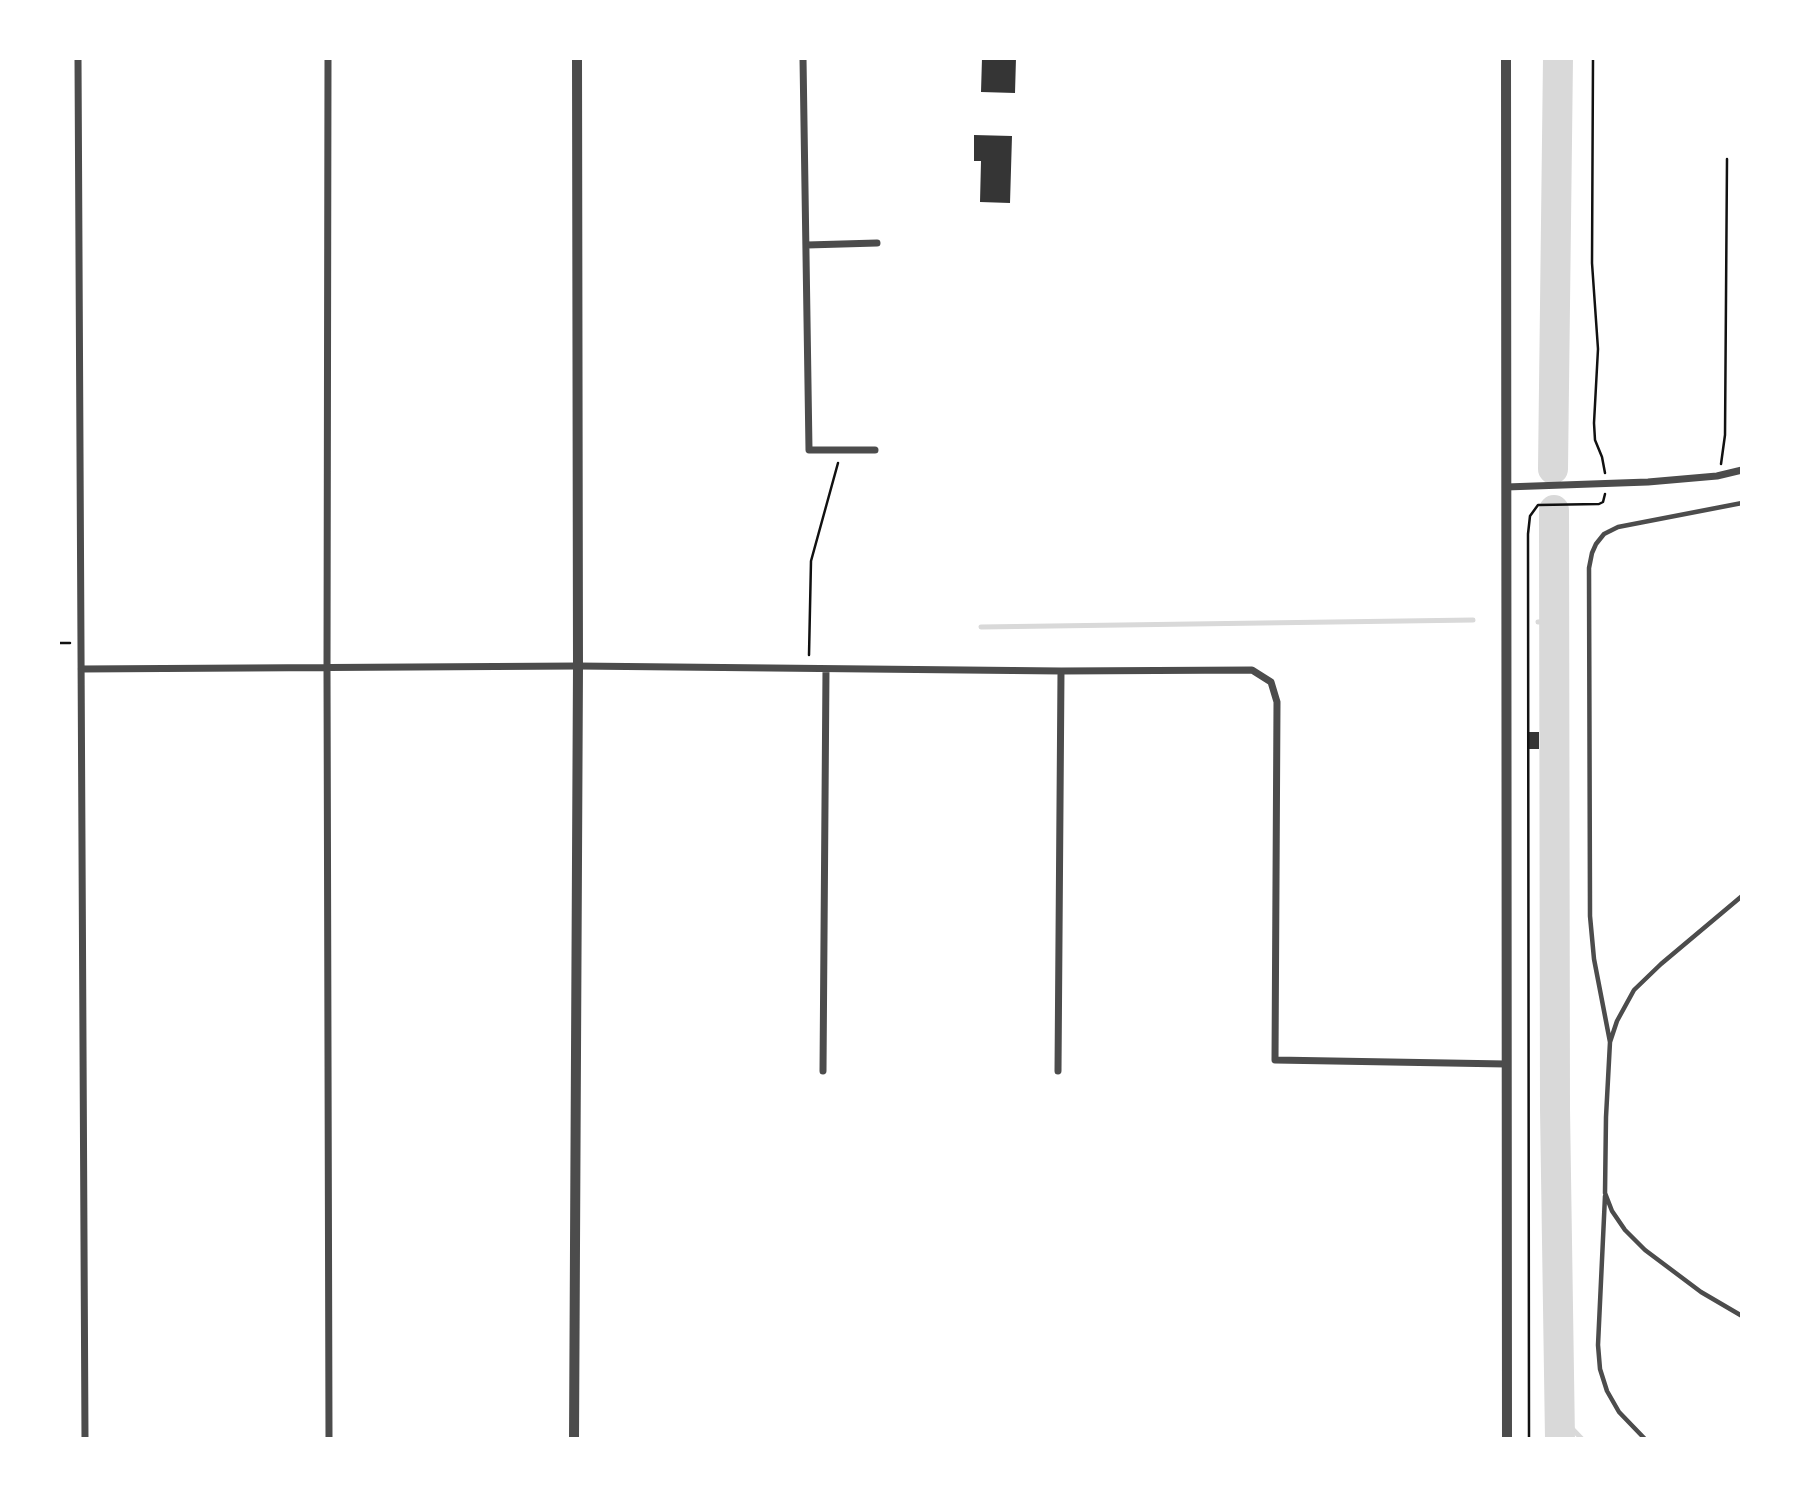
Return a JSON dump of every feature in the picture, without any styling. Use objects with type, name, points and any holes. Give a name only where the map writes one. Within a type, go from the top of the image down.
[{"type":"street","points":[[78,58],[85,1439]]},
{"type":"street","points":[[328,58],[330,1439]]},
{"type":"street","points":[[574,1439],[578,58]]},
{"type":"street","points":[[803,58],[809,450],[875,450]]},
{"type":"street","points":[[1506,58],[1507,1439]]},
{"type":"street","points":[[807,245],[877,243]]},
{"type":"street","points":[[1506,487],[1648,482],[1720,475],[1742,470]]},
{"type":"street","points":[[80,669],[578,666],[1061,671],[1252,670],[1271,682],[1277,702],[1275,1060],[1506,1064]]},
{"type":"street","points":[[823,1071],[826,669]]},
{"type":"street","points":[[1058,1071],[1061,671]]},
{"type":"lane","points":[[1610,1042],[1594,959],[1590,916],[1589,568],[1592,553],[1595,544],[1604,534],[1618,527],[1742,503]]},
{"type":"lane","points":[[1645,1439],[1619,1412],[1607,1391],[1598,1345],[1610,1042],[1616,1021],[1634,990],[1742,897]]},
{"type":"lane","points":[[1605,1193],[1618,1221],[1645,1250],[1701,1293],[1742,1317]]},
{"type":"path","points":[[1593,58],[1592,263],[1598,349],[1594,423],[1595,440],[1605,471]]},
{"type":"path","points":[[1720,475],[1725,435],[1727,159]]},
{"type":"path","points":[[809,669],[811,561],[841,450]]},
{"type":"path","points":[[1529,1439],[1528,534],[1530,516],[1538,505],[1600,504],[1605,496]]},
{"type":"building","points":[[982,58],[1016,58],[1015,93],[981,92]]},
{"type":"building","points":[[974,135],[1012,136],[1010,203],[980,202],[981,161],[974,161]]},
{"type":"building","points":[[1529,732],[1539,732],[1539,749],[1529,749]]},
{"type":"waterway","points":[[1553,469],[1558,58]]},
{"type":"waterway","points":[[1554,510],[1555,1109],[1560,1439]]},
{"type":"waterway","points":[[981,627],[1473,620]]},
{"type":"waterway","points":[[1538,622],[1555,621]]},
{"type":"waterway","points":[[1560,1416],[1582,1439]]}]
